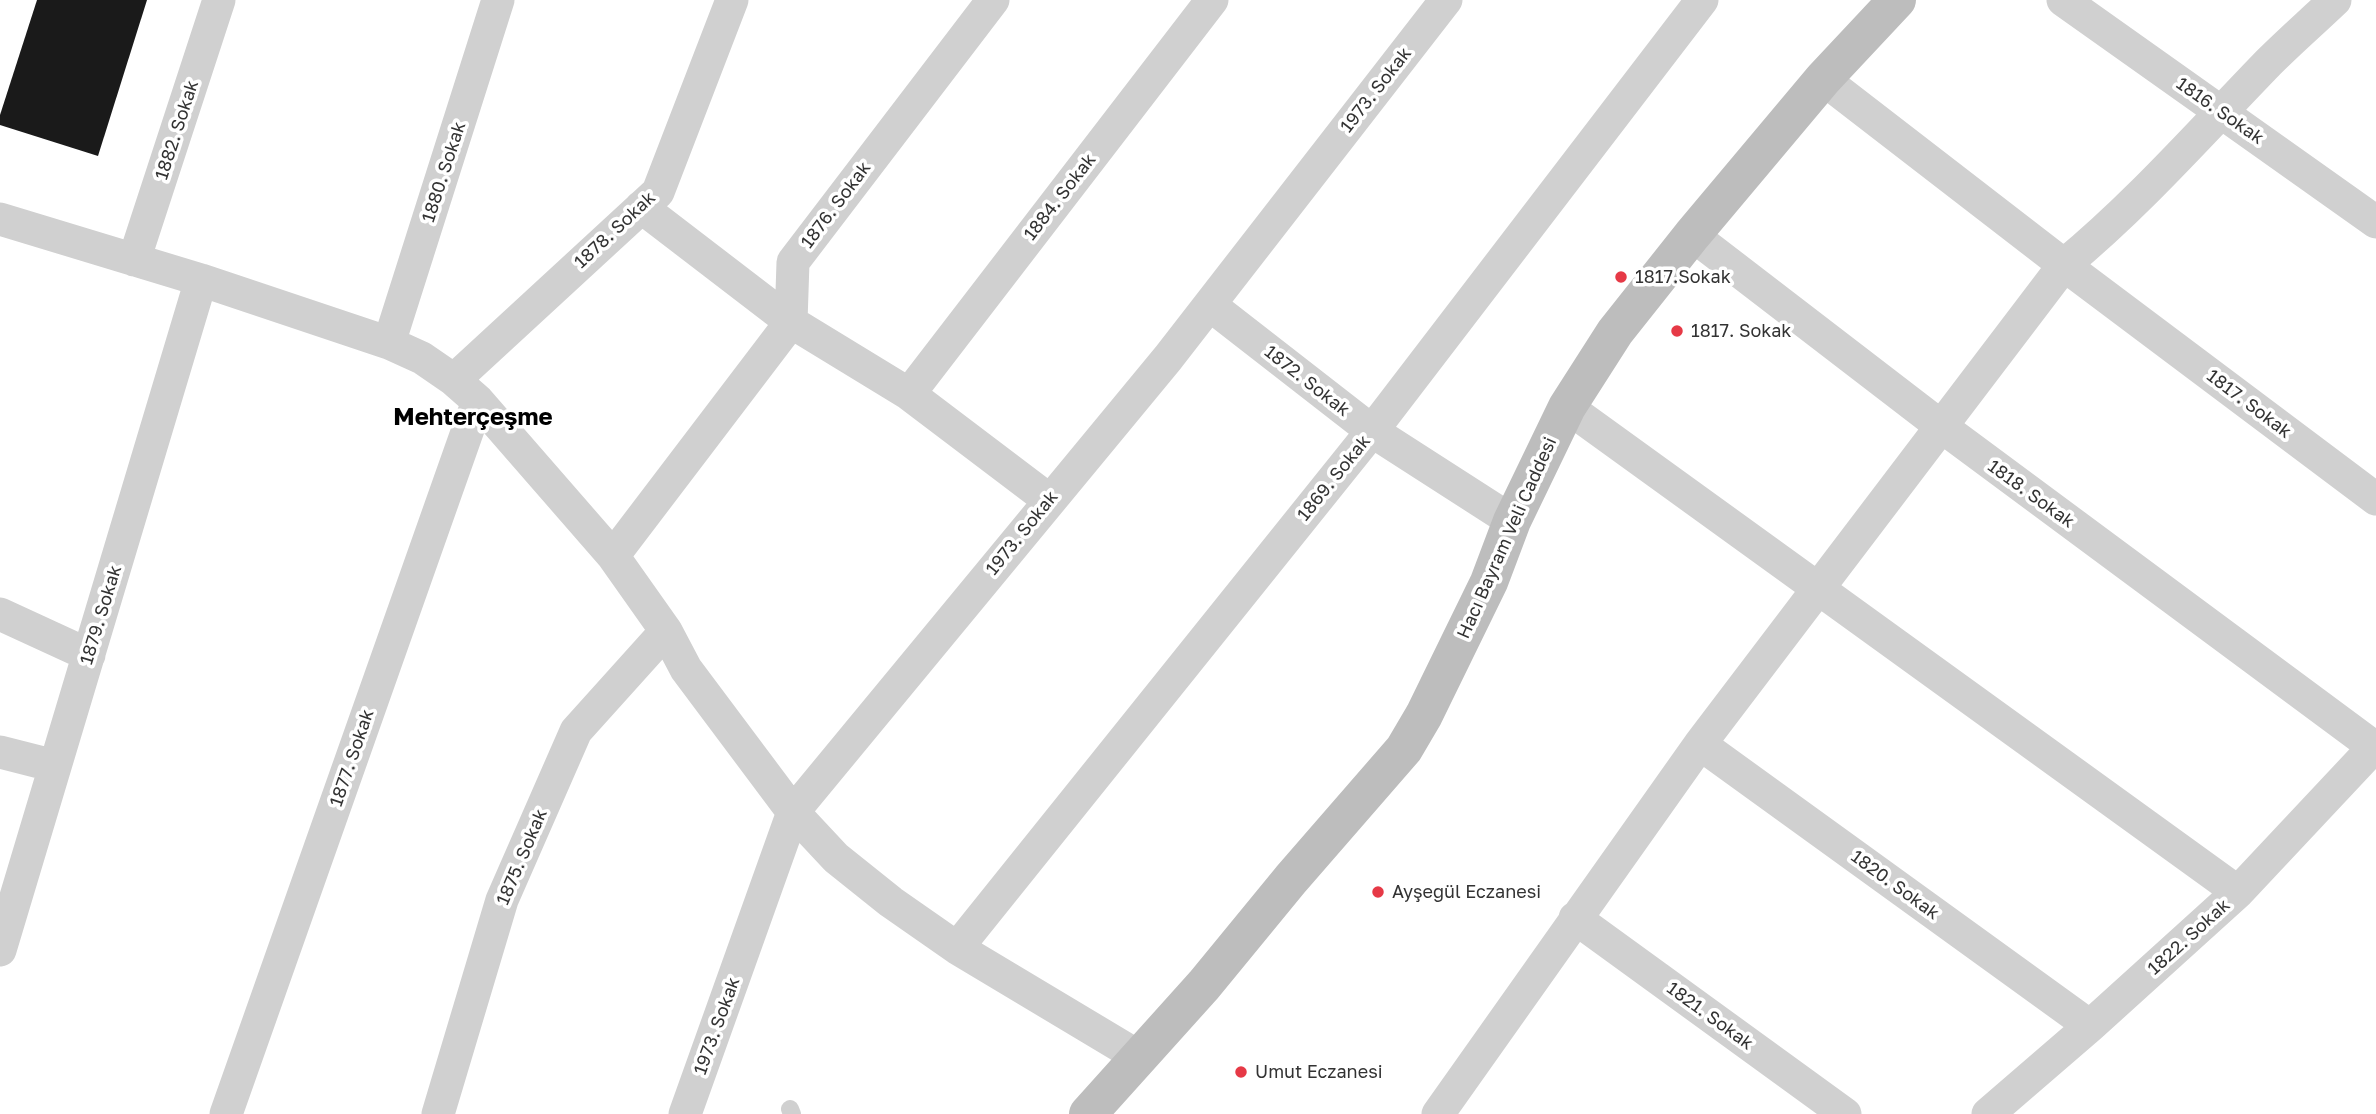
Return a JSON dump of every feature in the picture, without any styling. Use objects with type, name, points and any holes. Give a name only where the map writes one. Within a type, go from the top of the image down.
[{"type":"main road","name":"Hacı Bayram Veli Caddesi","points":[[1088,1114],[1126,1083],[1291,879],[1404,749],[1424,715],[1489,582],[1512,521],[1567,407],[1615,332],[1692,235],[1823,79],[1897,0]]},
{"type":"street","name":"1882. Sokak","points":[[134,260],[219,0]]},
{"type":"street","name":"1880. Sokak","points":[[389,343],[498,0]]},
{"type":"street","name":"1878. Sokak","points":[[466,390],[658,192],[732,0]]},
{"type":"street","name":"1876. Sokak","points":[[791,322],[793,262],[993,0]]},
{"type":"street","name":"1884. Sokak","points":[[909,394],[1212,0]]},
{"type":"street","name":"1973. Sokak","points":[[685,1114],[793,812],[1168,358],[1446,0]]},
{"type":"street","name":"1869. Sokak","points":[[957,948],[1372,431],[1702,0]]},
{"type":"street","name":"1816. Sokak","points":[[2063,0],[2376,222]]},
{"type":"street","points":[[1438,1114],[1700,744],[2064,265],[2091,243],[2270,61],[2335,0]]},
{"type":"street","name":"1817. Sokak","points":[[1823,79],[2064,265],[2376,499]]},
{"type":"street","points":[[641,207],[791,322],[909,394],[1049,500]]},
{"type":"street","points":[[0,219],[201,280],[389,343],[422,358],[466,390],[613,555],[666,631],[686,669],[793,812],[836,858],[891,902],[957,948],[1126,1083]]},
{"type":"street","name":"1818. Sokak","points":[[1692,235],[1942,428],[2375,746]]},
{"type":"street","name":"1879. Sokak","points":[[1,944],[201,280]]},
{"type":"street","name":"1872. Sokak","points":[[1210,305],[1372,431],[1512,521]]},
{"type":"street","points":[[613,555],[791,322]]},
{"type":"street","name":"1877. Sokak","points":[[226,1114],[466,390]]},
{"type":"street","points":[[1567,407],[2238,892]]},
{"type":"street","points":[[0,614],[89,655]]},
{"type":"street","name":"1875. Sokak","points":[[438,1114],[502,900],[576,731],[666,631]]},
{"type":"street","name":"1820. Sokak","points":[[1700,744],[2090,1026]]},
{"type":"street","name":"1822. Sokak","points":[[1988,1114],[2238,892],[2375,746]]},
{"type":"street","points":[[0,752],[55,766]]},
{"type":"street","name":"1821. Sokak","points":[[1575,918],[1845,1114]]},
{"type":"building","points":[[37,0],[147,0],[98,156],[0,125],[0,115]]},
{"type":"place","name":"1817.Sokak","points":[[1621,277]]},
{"type":"place","name":"1817. Sokak","points":[[1677,331]]},
{"type":"place","name":"Ayşegül Eczanesi","points":[[1378,892]]},
{"type":"place","name":"Umut Eczanesi","points":[[1241,1072]]},
{"type":"district","name":"Mehterçeşme","points":[[473,417]]}]
